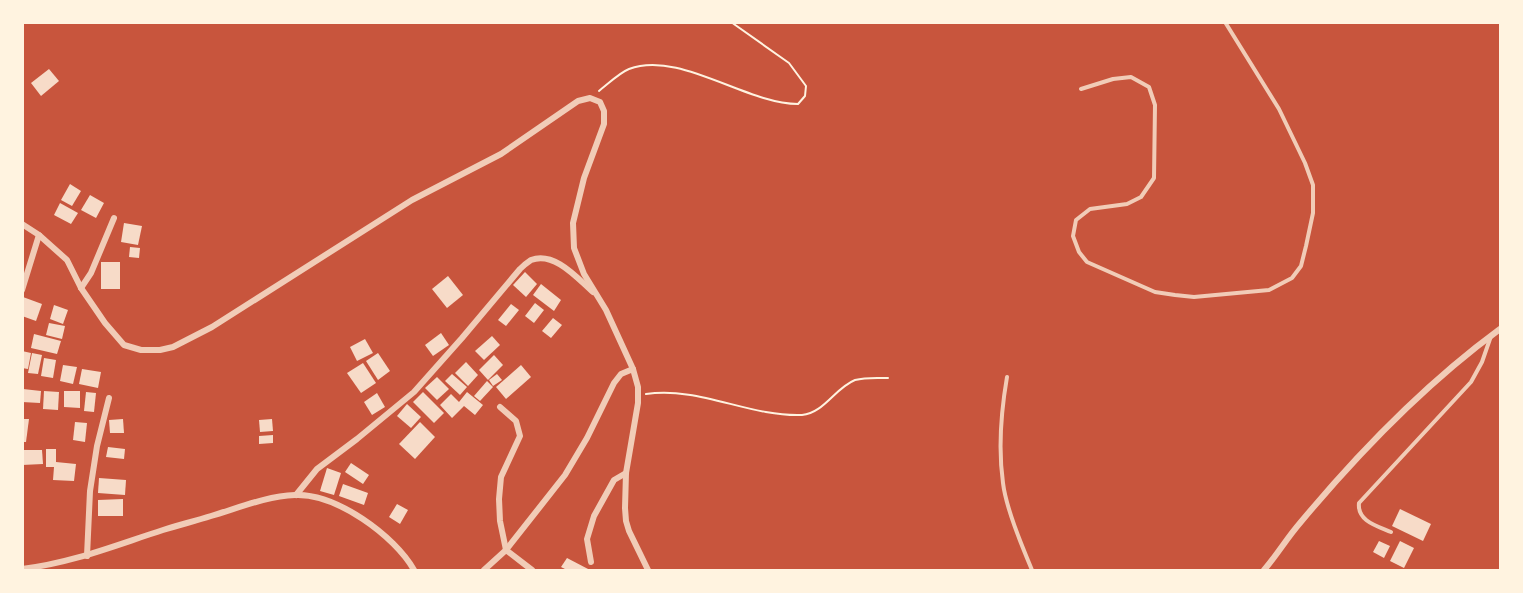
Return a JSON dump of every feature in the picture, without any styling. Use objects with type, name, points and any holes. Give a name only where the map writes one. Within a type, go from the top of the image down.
[{"type":"street","points":[[22,224],[39,235],[67,260],[81,288],[105,323],[124,345],[141,350],[160,350],[173,347],[212,327],[412,200],[501,154],[578,101],[590,98],[600,102],[604,111],[604,124],[584,178],[573,223],[574,248],[633,369],[638,387],[626,473],[626,521],[648,570]]},
{"type":"street","points":[[81,288],[91,273],[114,218]]},
{"type":"street","points":[[22,290],[39,235]]},
{"type":"street","points":[[296,495],[317,469],[414,392],[520,269],[531,260],[544,259],[558,263],[597,295]]},
{"type":"street","points":[[1264,570],[1279,554],[1298,525],[1365,448],[1414,399],[1500,329]]},
{"type":"street","points":[[484,570],[506,549],[565,475],[587,438],[614,382],[621,374],[633,369]]},
{"type":"street","points":[[87,556],[90,490],[97,446],[109,398]]},
{"type":"street","points":[[500,407],[516,421],[520,436],[501,477],[500,520],[506,549],[532,570]]},
{"type":"street","points":[[591,562],[587,539],[594,516],[614,480],[626,473]]},
{"type":"street","points":[[22,569],[87,556],[244,506],[276,497],[296,495],[310,496],[335,504],[358,517],[390,541],[414,570]]},
{"type":"lane","points":[[1081,89],[1113,79],[1131,78],[1149,87],[1155,105],[1154,178],[1142,197],[1127,204],[1090,209],[1076,220],[1074,236],[1078,252],[1087,262],[1155,292],[1194,297],[1269,290],[1292,278],[1301,266],[1313,213],[1312,185],[1305,163],[1279,109],[1225,22]]},
{"type":"lane","points":[[1391,532],[1363,519],[1358,510],[1359,503],[1471,382],[1482,362],[1491,336]]},
{"type":"lane","points":[[1007,377],[1002,404],[1000,441],[1003,485],[1032,570]]},
{"type":"path","points":[[590,98],[628,69],[655,64],[692,73],[728,87],[785,104],[798,104],[805,96],[806,86],[789,63],[730,22]]},
{"type":"path","points":[[638,395],[662,392],[684,393],[781,414],[805,415],[824,405],[839,390],[855,381],[871,377],[888,378]]},
{"type":"building","points":[[49,69],[59,81],[41,96],[31,83]]},
{"type":"building","points":[[70,184],[81,191],[72,206],[61,200]]},
{"type":"building","points":[[90,195],[104,203],[96,218],[81,210]]},
{"type":"building","points":[[60,203],[78,213],[71,224],[54,215]]},
{"type":"building","points":[[124,223],[142,226],[138,245],[121,242]]},
{"type":"building","points":[[130,247],[140,248],[139,258],[129,257]]},
{"type":"building","points":[[101,262],[120,262],[120,289],[101,289]]},
{"type":"building","points":[[525,272],[537,284],[526,297],[513,285]]},
{"type":"building","points":[[448,276],[463,295],[447,308],[432,289]]},
{"type":"building","points":[[541,284],[561,300],[554,311],[533,295]]},
{"type":"building","points":[[23,297],[42,304],[36,321],[22,316]]},
{"type":"building","points":[[535,303],[544,310],[534,323],[525,316]]},
{"type":"building","points":[[511,304],[519,310],[506,326],[498,320]]},
{"type":"building","points":[[54,305],[68,310],[63,324],[50,319]]},
{"type":"building","points":[[553,318],[562,325],[551,338],[542,331]]},
{"type":"building","points":[[49,323],[65,326],[62,339],[46,335]]},
{"type":"building","points":[[441,333],[449,345],[433,356],[425,345]]},
{"type":"building","points":[[34,334],[61,341],[57,354],[31,348]]},
{"type":"building","points":[[492,336],[500,345],[484,360],[475,351]]},
{"type":"building","points":[[365,339],[373,353],[357,361],[350,347]]},
{"type":"building","points":[[22,351],[31,353],[28,369],[22,368]]},
{"type":"building","points":[[32,353],[42,355],[38,374],[28,373]]},
{"type":"building","points":[[378,353],[390,371],[378,380],[366,361]]},
{"type":"building","points":[[494,355],[503,365],[488,380],[479,370]]},
{"type":"building","points":[[44,358],[56,360],[53,378],[41,376]]},
{"type":"building","points":[[466,362],[478,375],[468,386],[455,373]]},
{"type":"building","points":[[363,363],[376,383],[361,393],[347,373]]},
{"type":"building","points":[[63,365],[77,367],[73,384],[60,381]]},
{"type":"building","points":[[521,365],[531,377],[506,399],[496,387]]},
{"type":"building","points":[[82,369],[101,372],[98,388],[79,384]]},
{"type":"building","points":[[452,374],[467,387],[460,395],[445,381]]},
{"type":"building","points":[[497,374],[502,380],[493,386],[489,380]]},
{"type":"building","points":[[437,377],[449,389],[437,400],[425,388]]},
{"type":"building","points":[[487,381],[493,387],[480,401],[474,396]]},
{"type":"building","points":[[23,389],[41,391],[40,403],[22,402]]},
{"type":"building","points":[[44,391],[59,392],[58,410],[43,409]]},
{"type":"building","points":[[64,391],[80,391],[80,408],[64,407]]},
{"type":"building","points":[[86,392],[96,393],[94,412],[84,411]]},
{"type":"building","points":[[423,392],[444,413],[434,423],[413,402]]},
{"type":"building","points":[[467,392],[483,405],[475,415],[464,406],[452,418],[440,405],[451,394],[459,402]]},
{"type":"building","points":[[377,393],[385,407],[372,415],[364,402]]},
{"type":"building","points":[[407,404],[421,417],[411,428],[397,416]]},
{"type":"building","points":[[22,419],[29,419],[26,442],[22,442]]},
{"type":"building","points":[[123,419],[124,433],[110,433],[109,420]]},
{"type":"building","points":[[272,419],[273,431],[260,432],[259,420]]},
{"type":"building","points":[[75,422],[87,423],[85,442],[73,440]]},
{"type":"building","points":[[420,422],[435,437],[415,459],[399,444]]},
{"type":"building","points":[[273,435],[273,443],[259,444],[259,436]]},
{"type":"building","points":[[108,447],[125,449],[124,459],[106,457]]},
{"type":"building","points":[[46,449],[56,449],[56,462],[76,464],[74,481],[53,480],[54,467],[46,467]]},
{"type":"building","points":[[22,450],[42,450],[43,464],[22,465]]},
{"type":"building","points":[[351,463],[369,475],[363,484],[345,472]]},
{"type":"building","points":[[327,468],[341,473],[334,495],[320,491]]},
{"type":"building","points":[[99,478],[126,480],[125,495],[98,493]]},
{"type":"building","points":[[343,484],[368,493],[364,505],[339,496]]},
{"type":"building","points":[[123,499],[123,516],[98,516],[98,500]]},
{"type":"building","points":[[397,504],[408,510],[400,524],[389,517]]},
{"type":"building","points":[[1400,509],[1431,524],[1423,541],[1392,526]]},
{"type":"building","points":[[1379,541],[1390,546],[1384,558],[1373,552]]},
{"type":"building","points":[[1400,541],[1414,548],[1404,568],[1390,561]]},
{"type":"building","points":[[567,558],[590,570],[567,570],[561,567]]}]
